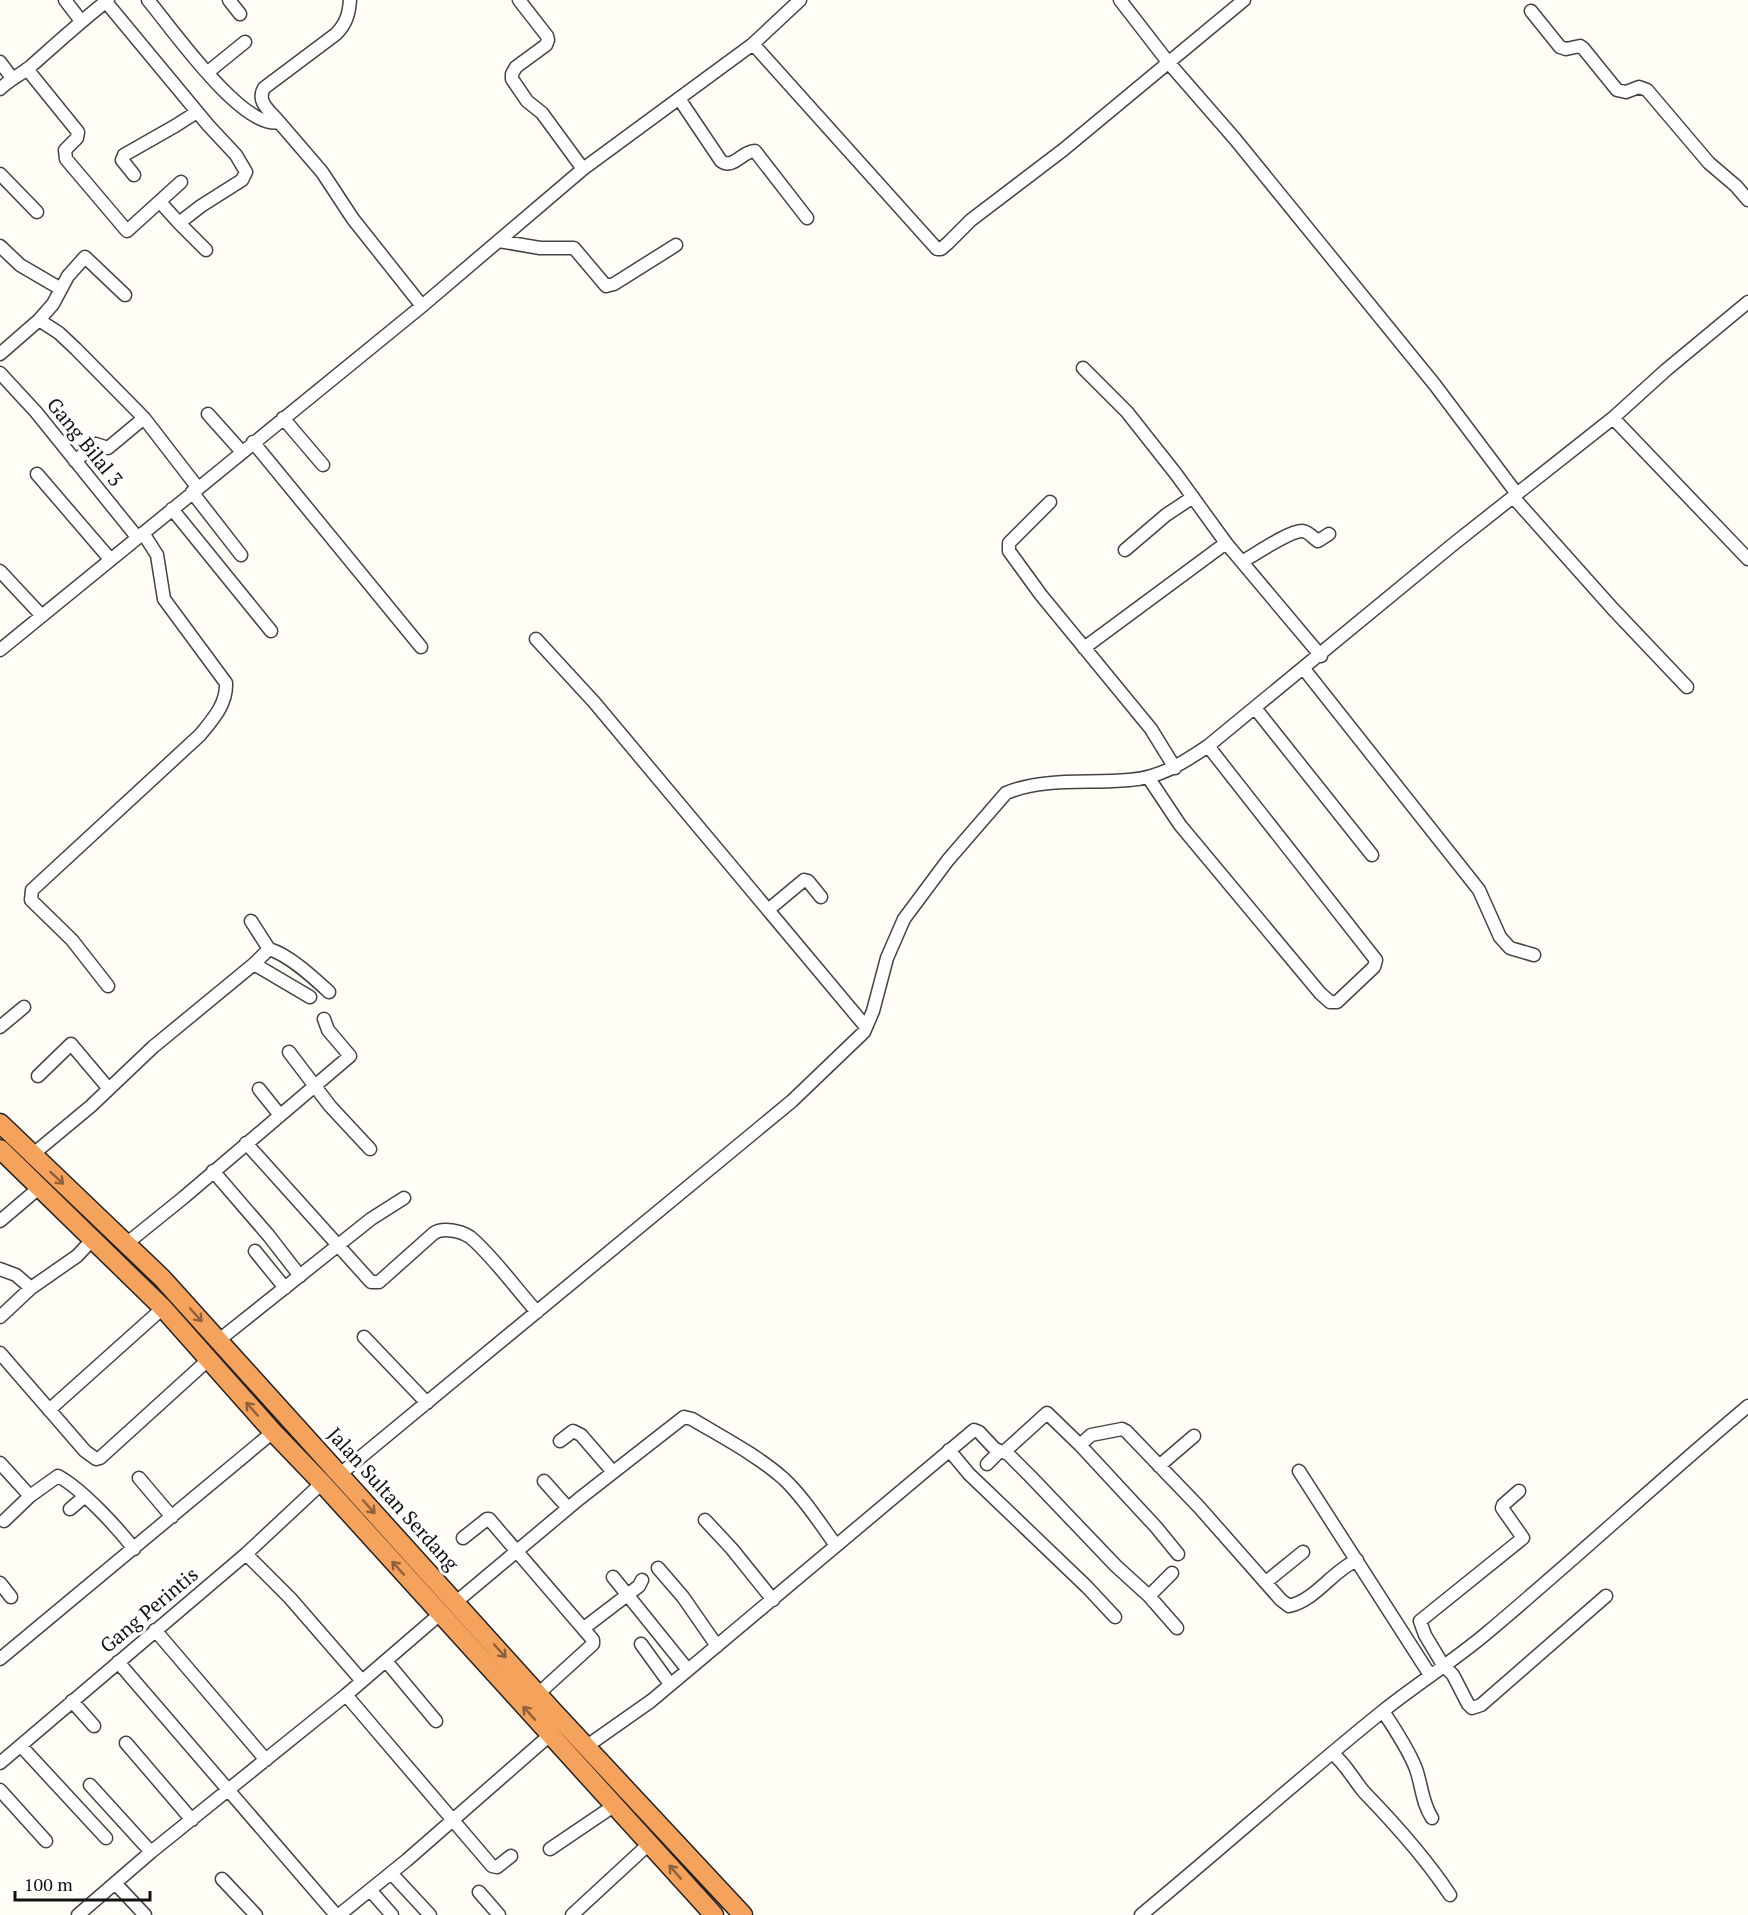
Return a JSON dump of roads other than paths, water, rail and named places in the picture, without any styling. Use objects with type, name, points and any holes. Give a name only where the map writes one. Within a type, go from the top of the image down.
[{"type":"highway","name":"Jalan Sultan Serdang","points":[[0,1123],[162,1278],[538,1694],[743,1915]]},
{"type":"highway","points":[[0,1149],[163,1308],[273,1432],[714,1915]]},
{"type":"highway","points":[[694,1893],[710,1880]]},
{"type":"street","points":[[65,0],[81,21]]},
{"type":"street","points":[[148,0],[218,87],[247,111],[266,122],[279,122]]},
{"type":"street","points":[[229,0],[240,14]]},
{"type":"street","points":[[350,0],[344,26],[264,88],[261,102],[322,172],[353,219],[422,306]]},
{"type":"street","points":[[519,0],[548,40],[546,45],[516,67],[512,78],[527,101],[539,109],[584,169]]},
{"type":"street","points":[[0,650],[422,306],[584,169],[753,44],[800,0]]},
{"type":"street","points":[[1120,0],[1168,62],[1235,139],[1435,385],[1515,496],[1613,609],[1687,687]]},
{"type":"street","points":[[753,44],[937,249],[941,249],[971,219],[1063,150],[1244,0]]},
{"type":"street","points":[[0,89],[107,1],[197,112],[240,160],[246,172],[245,176],[179,223]]},
{"type":"street","points":[[1531,11],[1560,47],[1566,49],[1580,46],[1583,48],[1617,90],[1626,92],[1639,87],[1647,90],[1709,163],[1736,186],[1748,200]]},
{"type":"street","points":[[208,72],[245,42]]},
{"type":"street","points":[[0,62],[12,78]]},
{"type":"street","points":[[27,69],[78,132],[77,138],[65,150],[66,159],[127,231],[181,182]]},
{"type":"street","points":[[680,100],[721,161],[730,165],[749,151],[755,151],[807,218]]},
{"type":"street","points":[[134,175],[122,160],[124,155],[197,112]]},
{"type":"street","points":[[0,174],[38,212]]},
{"type":"street","points":[[160,202],[206,250]]},
{"type":"street","points":[[499,241],[540,248],[574,248],[606,286],[614,284],[676,245]]},
{"type":"street","points":[[0,246],[20,265],[60,292]]},
{"type":"street","points":[[0,354],[39,320],[60,292],[68,276],[85,258],[124,295]]},
{"type":"street","points":[[339,1475],[792,1101],[860,1037],[866,1027],[887,957],[904,919],[948,860],[1006,793],[1035,785],[1130,780],[1175,768],[1208,746],[1321,656],[1456,542],[1613,418],[1666,370],[1748,302]]},
{"type":"street","points":[[39,320],[59,333],[144,418],[241,555]]},
{"type":"street","points":[[1083,368],[1127,412],[1226,543],[1321,656]]},
{"type":"street","name":"Gang Bilal 3","points":[[0,373],[157,555],[164,599],[226,684],[226,694],[219,710],[200,735],[32,890],[32,900],[72,940],[108,986]]},
{"type":"street","points":[[208,414],[242,452]]},
{"type":"street","points":[[75,461],[96,444],[108,448],[144,418]]},
{"type":"street","points":[[283,418],[323,465]]},
{"type":"street","points":[[1613,418],[1748,559]]},
{"type":"street","points":[[253,442],[421,647]]},
{"type":"street","points":[[37,474],[110,559]]},
{"type":"street","points":[[1125,550],[1166,515],[1193,497]]},
{"type":"street","points":[[1050,502],[1015,535],[1009,543],[1010,551],[1084,648],[1152,729],[1175,768]]},
{"type":"street","points":[[172,509],[271,631]]},
{"type":"street","points":[[1243,561],[1275,542],[1299,532],[1306,532],[1318,541],[1329,534]]},
{"type":"street","points":[[1084,648],[1226,543]]},
{"type":"street","points":[[0,571],[42,616]]},
{"type":"street","points":[[536,639],[602,710],[866,1027]]},
{"type":"street","points":[[1304,669],[1479,890],[1500,937],[1510,948],[1534,955]]},
{"type":"street","points":[[1255,708],[1372,855]]},
{"type":"street","points":[[1148,777],[1180,825],[1320,993],[1330,1002],[1337,1002],[1374,967],[1376,960],[1208,746]]},
{"type":"street","points":[[768,910],[804,880],[808,881],[821,897]]},
{"type":"street","points":[[251,921],[269,949],[311,974],[329,992]]},
{"type":"street","points":[[32,1155],[109,1089],[153,1047],[269,949]]},
{"type":"street","points":[[254,964],[310,997]]},
{"type":"street","points":[[298,990],[311,974]]},
{"type":"street","points":[[0,1027],[24,1007]]},
{"type":"street","points":[[126,1244],[350,1056],[328,1030],[324,1019]]},
{"type":"street","points":[[38,1076],[71,1044],[109,1089]]},
{"type":"street","points":[[289,1052],[330,1106],[370,1149]]},
{"type":"street","points":[[259,1089],[279,1114]]},
{"type":"street","points":[[246,1143],[374,1284],[438,1230],[445,1230],[462,1233],[469,1237],[537,1312]]},
{"type":"street","points":[[213,1171],[300,1276]]},
{"type":"street","points":[[0,1221],[40,1187]]},
{"type":"street","points":[[219,1340],[380,1213],[404,1198]]},
{"type":"street","points":[[0,1317],[31,1288],[77,1256],[93,1239]]},
{"type":"street","points":[[255,1251],[285,1288]]},
{"type":"street","points":[[0,1269],[16,1275],[31,1288]]},
{"type":"street","points":[[49,1410],[163,1308]]},
{"type":"street","points":[[364,1336],[426,1403]]},
{"type":"street","points":[[0,1353],[85,1451],[98,1459],[208,1359]]},
{"type":"street","points":[[1140,1915],[1383,1711],[1490,1631],[1592,1543],[1702,1443],[1748,1406]]},
{"type":"street","points":[[987,1464],[1047,1413],[1080,1445],[1178,1554]]},
{"type":"street","points":[[456,1602],[675,1422],[687,1417],[733,1444],[784,1479],[835,1544]]},
{"type":"street","points":[[1080,1445],[1091,1435],[1122,1429],[1148,1452],[1158,1466],[1281,1600],[1291,1606],[1310,1596],[1357,1560]]},
{"type":"street","points":[[587,1746],[624,1721],[688,1670],[773,1600],[835,1544],[971,1431],[976,1430],[1060,1505],[1177,1628]]},
{"type":"street","points":[[560,1441],[573,1431],[581,1435],[613,1472]]},
{"type":"street","points":[[2,1653],[134,1549],[273,1432]]},
{"type":"street","points":[[1158,1466],[1194,1436]]},
{"type":"street","points":[[949,1450],[969,1474],[1088,1587],[1115,1617]]},
{"type":"street","points":[[0,1463],[30,1496]]},
{"type":"street","points":[[1299,1471],[1430,1675]]},
{"type":"street","points":[[4,1521],[30,1496],[56,1476],[84,1497],[123,1534],[134,1549]]},
{"type":"street","points":[[139,1478],[172,1517]]},
{"type":"street","points":[[544,1481],[568,1508]]},
{"type":"street","name":"Gang Perintis","points":[[0,1763],[246,1554],[322,1483]]},
{"type":"street","points":[[1520,1491],[1502,1508],[1523,1538],[1420,1621],[1425,1635],[1443,1665],[1453,1675],[1468,1704],[1475,1708],[1490,1697],[1606,1596]]},
{"type":"street","points":[[70,1509],[84,1497]]},
{"type":"street","points":[[463,1538],[488,1519],[593,1640],[593,1644],[538,1694]]},
{"type":"street","points":[[705,1520],[773,1600]]},
{"type":"street","points":[[1266,1582],[1303,1552]]},
{"type":"street","points":[[246,1554],[290,1598],[362,1681]]},
{"type":"street","points":[[658,1568],[683,1597],[717,1646]]},
{"type":"street","points":[[1149,1596],[1172,1573]]},
{"type":"street","points":[[614,1577],[688,1670]]},
{"type":"street","points":[[584,1629],[639,1586],[642,1580]]},
{"type":"street","points":[[0,1583],[11,1597]]},
{"type":"street","points":[[78,1915],[151,1852],[346,1695],[440,1614]]},
{"type":"street","points":[[155,1630],[266,1760]]},
{"type":"street","points":[[641,1644],[670,1684]]},
{"type":"street","points":[[386,1661],[436,1721]]},
{"type":"street","points":[[118,1662],[337,1915],[454,1820],[550,1735]]},
{"type":"street","points":[[346,1695],[492,1866],[498,1867],[512,1856]]},
{"type":"street","points":[[72,1701],[94,1726]]},
{"type":"street","points":[[1383,1711],[1411,1758],[1425,1805],[1432,1818]]},
{"type":"street","points":[[126,1743],[192,1820]]},
{"type":"street","points":[[21,1746],[106,1838]]},
{"type":"street","points":[[1332,1753],[1345,1765],[1364,1792],[1423,1856],[1450,1895]]},
{"type":"street","points":[[90,1785],[151,1852]]},
{"type":"street","points":[[0,1790],[46,1841]]},
{"type":"street","points":[[550,1849],[615,1805]]},
{"type":"street","points":[[572,1915],[650,1843]]},
{"type":"street","points":[[391,1873],[430,1915]]},
{"type":"street","points":[[222,1879],[256,1915]]},
{"type":"street","points":[[115,1883],[145,1915]]},
{"type":"street","points":[[370,1890],[392,1915]]},
{"type":"street","points":[[479,1892],[499,1915]]}]
